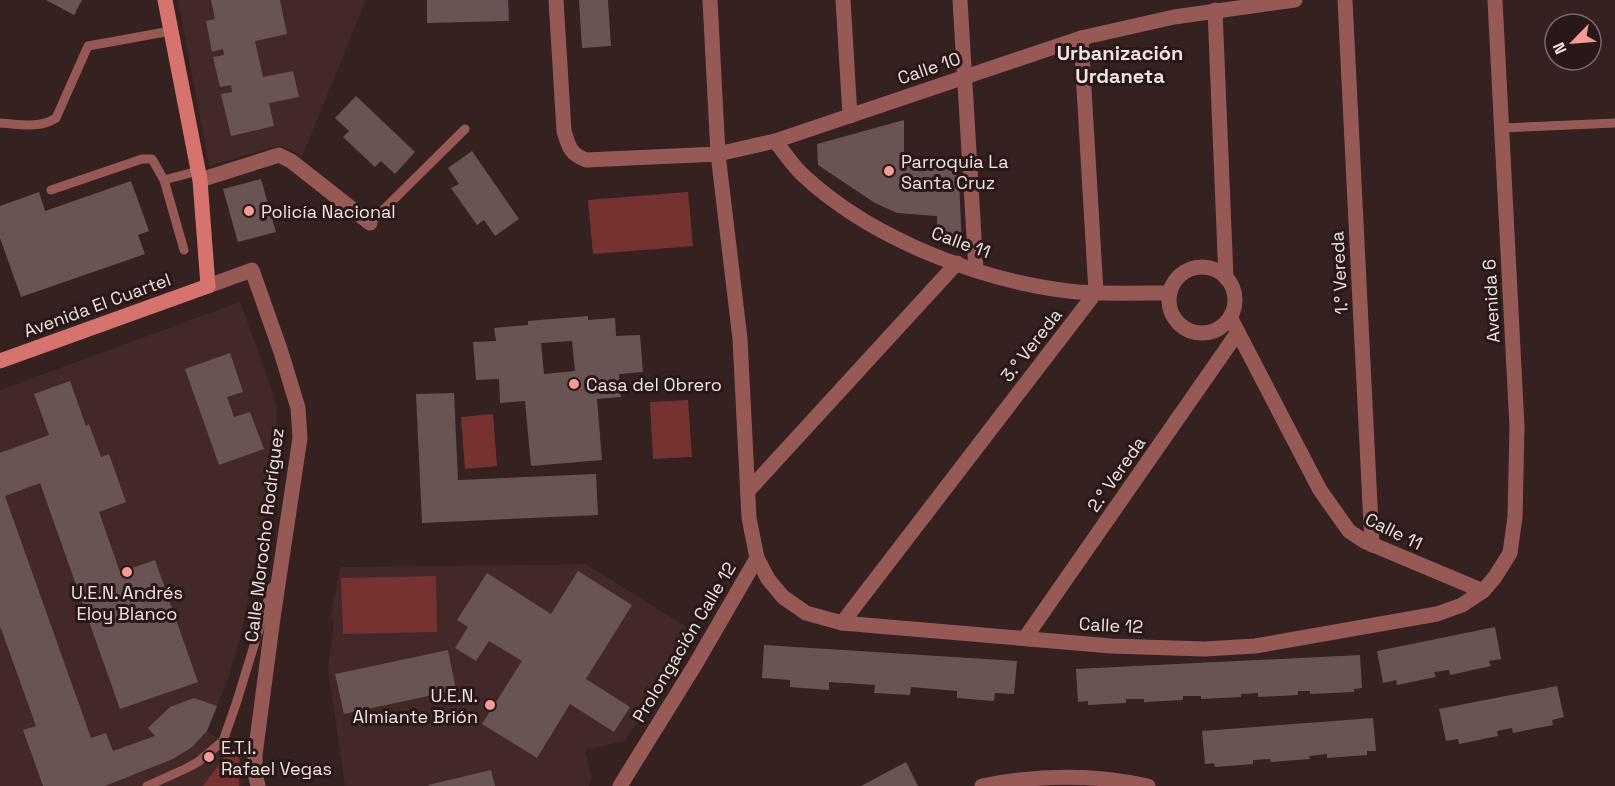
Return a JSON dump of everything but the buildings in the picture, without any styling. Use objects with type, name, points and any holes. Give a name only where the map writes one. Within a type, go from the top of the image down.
[{"type":"main road","points":[[165,0],[199,175],[208,286]]},
{"type":"main road","name":"Avenida El Cuartel","points":[[0,361],[208,286]]},
{"type":"street","name":"Calle 10","points":[[556,0],[564,131],[569,146],[576,156],[586,160],[718,154],[775,141],[1081,38],[1146,22],[1295,0]]},
{"type":"street","name":"Prolongación Calle 12","points":[[620,786],[695,665],[757,558],[749,518],[740,339],[718,154],[710,0]]},
{"type":"street","points":[[843,0],[850,116]]},
{"type":"street","points":[[960,0],[976,270]]},
{"type":"street","name":"1.° Vereda","points":[[1345,0],[1372,545]]},
{"type":"street","name":"Avenida 6","points":[[1482,591],[1496,578],[1510,553],[1515,517],[1517,427],[1495,0]]},
{"type":"street","points":[[1215,10],[1226,278],[1235,297],[1230,317],[1224,325],[1205,333],[1195,333],[1185,328],[1172,314],[1169,303],[1170,293],[1180,276],[1189,270],[1209,268],[1226,278]]},
{"type":"street","points":[[1081,38],[1096,292]]},
{"type":"street","name":"Calle 11","points":[[775,141],[802,174],[847,211],[914,246],[957,263],[1022,283],[1078,292],[1170,293]]},
{"type":"street","points":[[199,175],[279,155],[291,161],[370,223]]},
{"type":"street","points":[[748,491],[957,263]]},
{"type":"street","name":"Calle Morocho Rodríguez","points":[[208,286],[252,270],[298,408],[300,438],[255,755],[258,786]]},
{"type":"street","name":"3.° Vereda","points":[[842,623],[1096,292]]},
{"type":"street","name":"Calle 11","points":[[1230,317],[1320,490],[1349,531],[1372,545],[1482,591]]},
{"type":"street","name":"2.° Vereda","points":[[1025,639],[1238,332]]},
{"type":"street","name":"Calle 12","points":[[757,558],[768,579],[783,597],[806,613],[842,623],[1111,646],[1205,649],[1255,646],[1437,614],[1462,605],[1482,591]]},
{"type":"street","points":[[982,786],[1040,778],[1088,778],[1148,786]]},
{"type":"lane","points":[[0,123],[40,124],[49,123],[56,117],[88,46],[171,31]]},
{"type":"lane","points":[[1502,128],[1615,123]]},
{"type":"lane","points":[[370,223],[465,129]]},
{"type":"lane","points":[[51,190],[148,158],[156,163],[164,180],[184,250]]},
{"type":"lane","points":[[164,180],[199,175]]},
{"type":"lane","points":[[147,786],[198,762],[223,741],[286,542]]},
{"type":"shaded area","points":[[178,0],[366,0],[302,157],[287,148],[277,146],[209,166]]},
{"type":"shaded area","points":[[688,192],[693,246],[593,254],[588,200]]},
{"type":"shaded area","name":"U.E.N. Andrés Eloy Blanco","points":[[240,302],[269,381],[276,404],[277,421],[273,471],[242,631],[229,676],[207,731],[240,752],[241,786],[0,786],[0,390]]},
{"type":"shaded area","points":[[688,400],[692,457],[653,459],[650,402]]},
{"type":"shaded area","points":[[493,414],[497,466],[465,469],[461,417]]},
{"type":"shaded area","name":"U.E.N. Almiante Brión","points":[[586,564],[693,631],[625,741],[585,750],[592,777],[589,786],[345,786],[328,669],[334,620],[330,619],[340,567]]},
{"type":"shaded area","points":[[436,576],[437,632],[343,634],[341,578]]},
{"type":"shaded area","points":[[231,748],[239,753],[239,786],[203,786]]},
{"type":"place","name":"Parroquia La Santa Cruz","points":[[889,171]]},
{"type":"place","name":"Policía Nacional","points":[[249,211]]},
{"type":"place","name":"Casa del Obrero","points":[[574,384]]},
{"type":"place","name":"U.E.N. Andrés Eloy Blanco","points":[[127,572]]},
{"type":"place","name":"U.E.N. Almiante Brión","points":[[490,705]]},
{"type":"place","name":"E.T.I. Rafael Vegas","points":[[209,757]]},
{"type":"district","name":"Urbanización Urdaneta","points":[[1120,64]]}]
